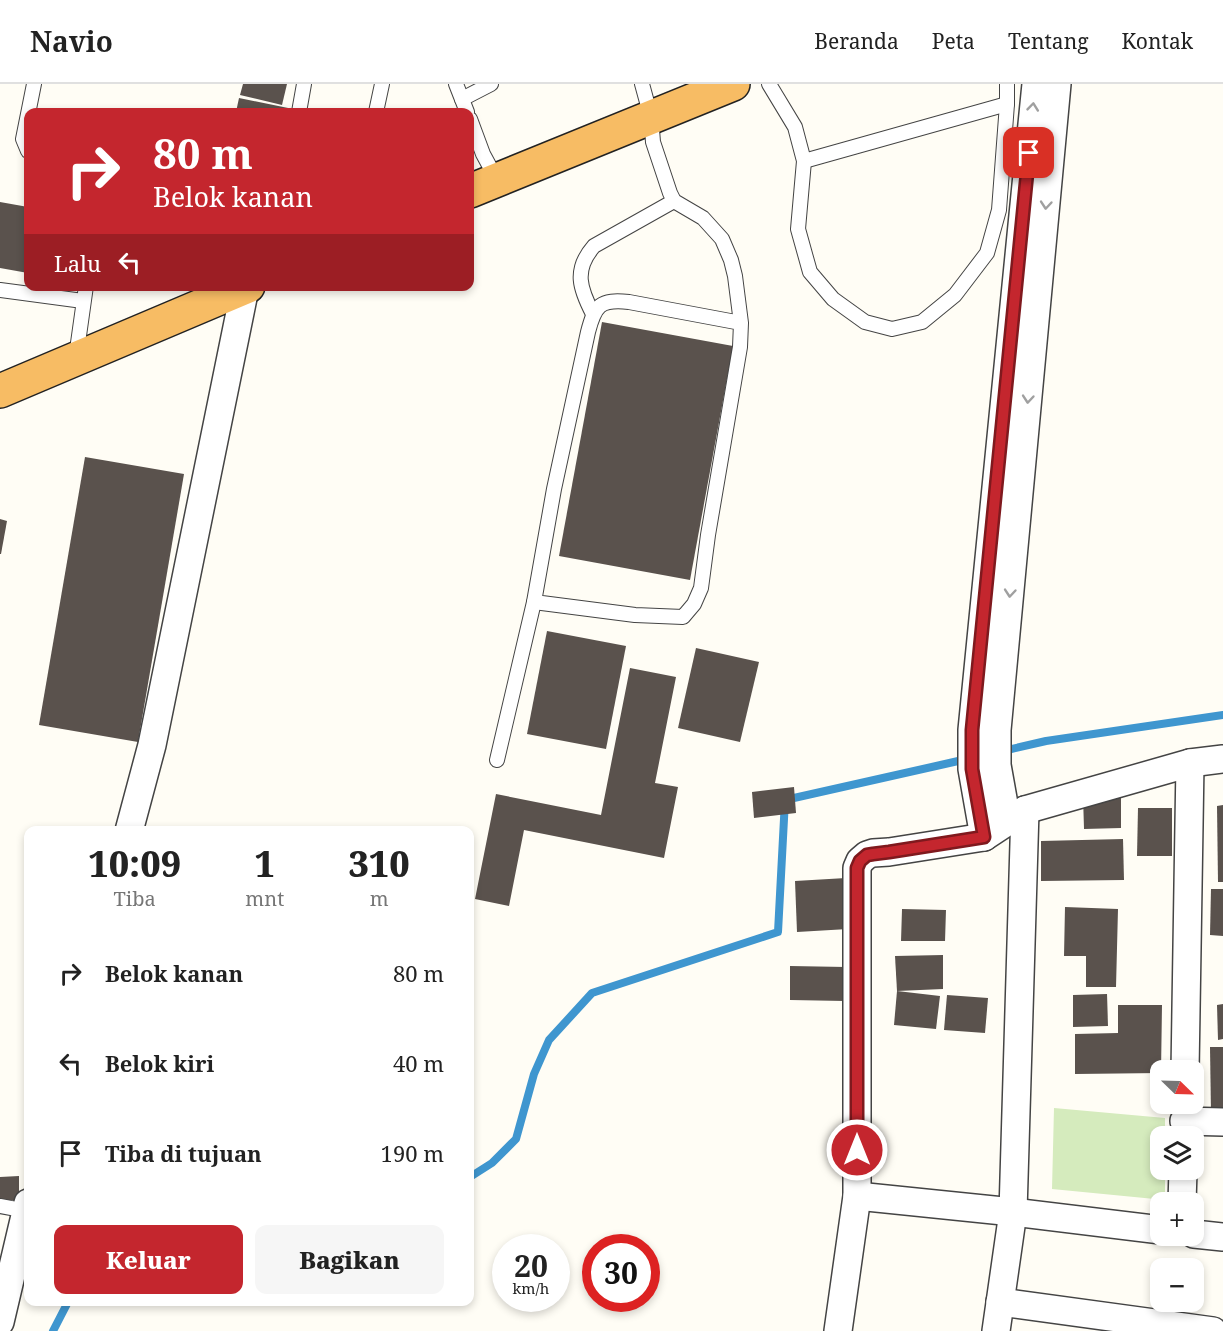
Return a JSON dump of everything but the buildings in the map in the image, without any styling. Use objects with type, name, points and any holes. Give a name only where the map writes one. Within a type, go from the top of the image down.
[{"type":"highway","points":[[483,186],[733,84]]},
{"type":"highway","points":[[0,391],[238,291]]},
{"type":"street","points":[[984,837],[985,730],[1036,84]]},
{"type":"street","points":[[985,730],[1057,84]]},
{"type":"street","points":[[130,826],[152,746],[246,291]]},
{"type":"street","points":[[838,1331],[857,1196],[857,868],[860,861],[867,855],[984,837],[1016,816],[1190,763],[1223,759]]},
{"type":"street","points":[[1185,1060],[1190,763]]},
{"type":"street","points":[[984,767],[1016,816],[1013,1212],[996,1331]]},
{"type":"street","points":[[1184,1121],[1223,1122]]},
{"type":"street","points":[[857,1196],[1150,1229]]},
{"type":"street","points":[[0,1322],[24,1223]]},
{"type":"street","points":[[1204,1235],[1223,1237]]},
{"type":"street","points":[[1000,1302],[1143,1326],[1213,1331]]},
{"type":"lane","points":[[29,108],[34,84]]},
{"type":"lane","points":[[300,108],[304,84]]},
{"type":"lane","points":[[377,108],[382,84]]},
{"type":"lane","points":[[456,84],[465,108]]},
{"type":"lane","points":[[462,99],[491,84]]},
{"type":"lane","points":[[534,602],[635,615],[682,617],[694,604],[701,588],[740,347],[741,323],[735,276],[722,238],[703,218],[674,201],[670,193],[653,142],[651,117],[642,84]]},
{"type":"lane","points":[[769,84],[795,127],[804,161],[798,229],[810,272],[833,299],[865,322],[892,329],[922,322],[955,295],[987,253],[999,210],[1007,84]]},
{"type":"lane","points":[[804,161],[1007,104]]},
{"type":"lane","points":[[474,130],[483,154],[483,186]]},
{"type":"lane","points":[[593,314],[582,293],[580,273],[586,255],[594,246],[674,201]]},
{"type":"lane","points":[[0,290],[83,301]]},
{"type":"lane","points":[[76,359],[85,291]]},
{"type":"lane","points":[[497,760],[534,602],[554,489],[593,314],[598,308],[612,300],[741,323]]},
{"type":"lane","points":[[0,1206],[24,1207]]},
{"type":"green space","points":[[1054,1108],[1165,1118],[1165,1126],[1150,1126],[1150,1180],[1165,1180],[1165,1192],[1150,1192],[1150,1199],[1052,1189]]},
{"type":"waterway","points":[[1003,751],[1046,741],[1223,715]]},
{"type":"waterway","points":[[474,1174],[492,1163],[516,1139],[534,1074],[549,1040],[592,993],[778,932],[785,800],[967,759]]},
{"type":"waterway","points":[[53,1331],[66,1306]]},
{"type":"route","points":[[857,1150],[857,868],[860,861],[867,855],[984,837],[972,769],[972,730],[1029,153]]}]
